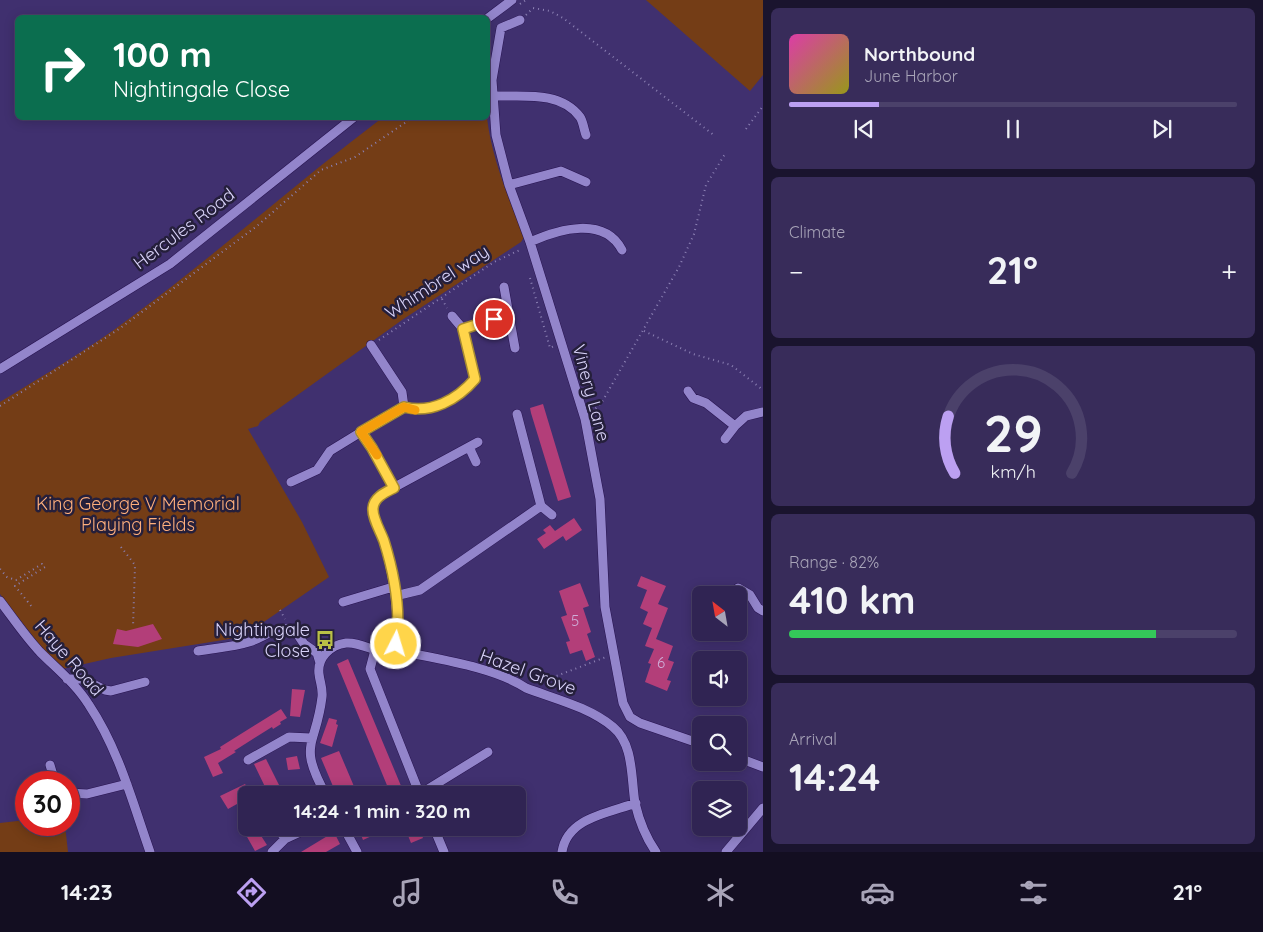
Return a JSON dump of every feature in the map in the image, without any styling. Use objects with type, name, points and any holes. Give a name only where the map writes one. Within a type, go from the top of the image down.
[{"type":"street","points":[[490,16],[512,0]]},
{"type":"street","name":"Vinery Lane","points":[[520,20],[501,28],[495,50],[492,96],[496,135],[509,185],[530,242],[585,419],[600,499],[605,607],[623,702],[630,717],[640,723],[692,741]]},
{"type":"street","points":[[492,96],[546,97],[564,103],[580,117],[586,135]]},
{"type":"street","name":"Hercules Road","points":[[0,369],[170,264],[350,120]]},
{"type":"street","points":[[509,185],[561,171],[586,182]]},
{"type":"street","points":[[530,242],[572,228],[603,230],[617,240],[622,250]]},
{"type":"street","points":[[504,287],[515,348]]},
{"type":"street","points":[[463,329],[509,315]]},
{"type":"street","points":[[290,482],[317,470],[330,451],[404,407],[418,411],[430,409],[464,392],[475,379],[463,329],[452,316]]},
{"type":"street","points":[[371,345],[402,392],[404,407]]},
{"type":"street","points":[[688,391],[693,398],[706,403],[735,426]]},
{"type":"street","points":[[725,439],[746,416],[763,412]]},
{"type":"street","points":[[517,414],[541,506],[552,515]]},
{"type":"street","points":[[361,432],[394,488]]},
{"type":"street","points":[[395,650],[399,625],[384,543],[373,508],[376,500],[394,488],[478,442]]},
{"type":"street","points":[[469,448],[476,462]]},
{"type":"street","points":[[343,602],[394,591],[420,590],[541,506]]},
{"type":"street","points":[[748,594],[758,608],[763,610]]},
{"type":"street","name":"Haye Road","points":[[0,601],[29,640],[68,679],[88,703],[104,728],[114,748],[150,852]]},
{"type":"street","points":[[198,651],[250,642],[279,627],[285,627],[294,629],[304,644],[317,653],[320,663],[322,698],[311,738],[309,754],[312,768],[321,786]]},
{"type":"street","name":"Hazel Grove","points":[[320,663],[323,655],[331,648],[345,643],[359,644],[375,650],[385,648],[472,668],[516,681],[526,688],[597,716],[615,728],[623,740],[630,762],[636,803]]},
{"type":"street","points":[[375,650],[370,669],[416,786]]},
{"type":"street","points":[[68,679],[84,679],[105,690],[112,691],[145,682]]},
{"type":"street","points":[[248,760],[289,736],[311,738]]},
{"type":"street","points":[[434,786],[488,752]]},
{"type":"street","points":[[747,761],[763,767]]},
{"type":"street","points":[[50,765],[52,771]]},
{"type":"street","points":[[80,794],[87,794],[127,784]]},
{"type":"street","points":[[562,852],[564,843],[574,827],[584,821],[636,803],[642,825],[656,852]]},
{"type":"street","points":[[726,852],[763,808]]},
{"type":"street","points":[[272,852],[285,839],[292,836]]},
{"type":"street","points":[[349,836],[358,852]]},
{"type":"street","points":[[437,836],[444,852]]},
{"type":"path","points":[[520,20],[534,8],[550,11],[563,18],[715,136]]},
{"type":"path","points":[[746,129],[763,106]]},
{"type":"path","points":[[0,406],[119,329],[257,226],[321,170],[355,157],[409,120]]},
{"type":"path","points":[[585,419],[602,402],[679,267],[694,234],[706,185],[725,154]]},
{"type":"path","name":"Whimbrel way","points":[[371,345],[494,262],[522,248],[525,257]]},
{"type":"path","points":[[530,276],[550,348],[561,344]]},
{"type":"path","points":[[644,331],[693,354],[731,365],[763,390]]},
{"type":"path","points":[[121,547],[135,565],[133,627]]},
{"type":"path","points":[[0,569],[7,577],[16,580],[42,564],[45,568],[16,586],[32,607]]},
{"type":"path","points":[[526,688],[614,653]]},
{"type":"green space","points":[[646,0],[763,0],[763,75],[750,91]]},
{"type":"green space","name":"King George V Memorial Playing Fields","points":[[379,120],[487,120],[497,164],[524,237],[521,242],[402,320],[260,422],[258,426],[248,429],[302,522],[329,577],[242,637],[111,658],[62,669],[43,649],[0,594],[0,402],[82,351],[130,318],[194,269]]},
{"type":"green space","points":[[15,821],[15,836],[66,836],[68,852],[0,852],[0,823]]},
{"type":"building","points":[[543,404],[571,497],[558,501],[530,408]]},
{"type":"building","points":[[574,518],[582,530],[566,541],[563,536],[544,549],[537,539],[546,533],[543,530],[550,525],[555,531]]},
{"type":"building","points":[[641,576],[666,586],[658,604],[668,608],[656,639],[673,646],[668,660],[674,662],[667,680],[671,681],[667,691],[645,682],[651,664],[648,663],[654,649],[645,646],[652,628],[643,624],[648,612],[640,608],[647,590],[637,586]]},
{"type":"building","points":[[580,583],[589,606],[583,608],[591,632],[587,634],[595,657],[586,661],[582,650],[570,654],[566,642],[570,641],[561,617],[567,615],[559,591]]},
{"type":"building","points":[[153,624],[162,639],[138,647],[113,644],[117,629],[126,631]]},
{"type":"building","points":[[348,659],[401,786],[387,786],[337,664]]},
{"type":"building","points":[[292,689],[305,690],[300,717],[290,716]]},
{"type":"building","points":[[281,709],[287,718],[280,722],[281,724],[273,729],[272,727],[218,763],[223,773],[213,777],[204,757],[221,749],[220,747]]},
{"type":"building","points":[[329,718],[337,720],[336,724],[338,725],[332,747],[320,743]]},
{"type":"building","points":[[339,751],[354,786],[333,786],[321,758]]},
{"type":"building","points":[[297,756],[300,769],[288,770],[286,758]]},
{"type":"building","points":[[266,759],[280,786],[265,786],[254,764]]},
{"type":"building","points":[[238,787],[238,803],[228,809],[220,796]]},
{"type":"building","points":[[247,836],[261,836],[267,845],[255,851]]},
{"type":"building","points":[[327,836],[336,836],[340,844],[326,852],[301,852]]},
{"type":"building","points":[[361,836],[372,836],[363,840]]},
{"type":"building","points":[[408,836],[422,836],[423,838],[411,843]]},
{"type":"slow traffic","points":[[377,455],[361,432],[374,422],[404,407],[415,410]]},
{"type":"place","name":"Nightingale Close","points":[[325,640]]},
{"type":"route","points":[[396,644],[399,625],[395,596],[384,543],[373,508],[376,500],[382,494],[394,488],[361,432],[374,422],[404,407],[418,411],[430,409],[464,392],[475,379],[463,329],[494,319]]}]
